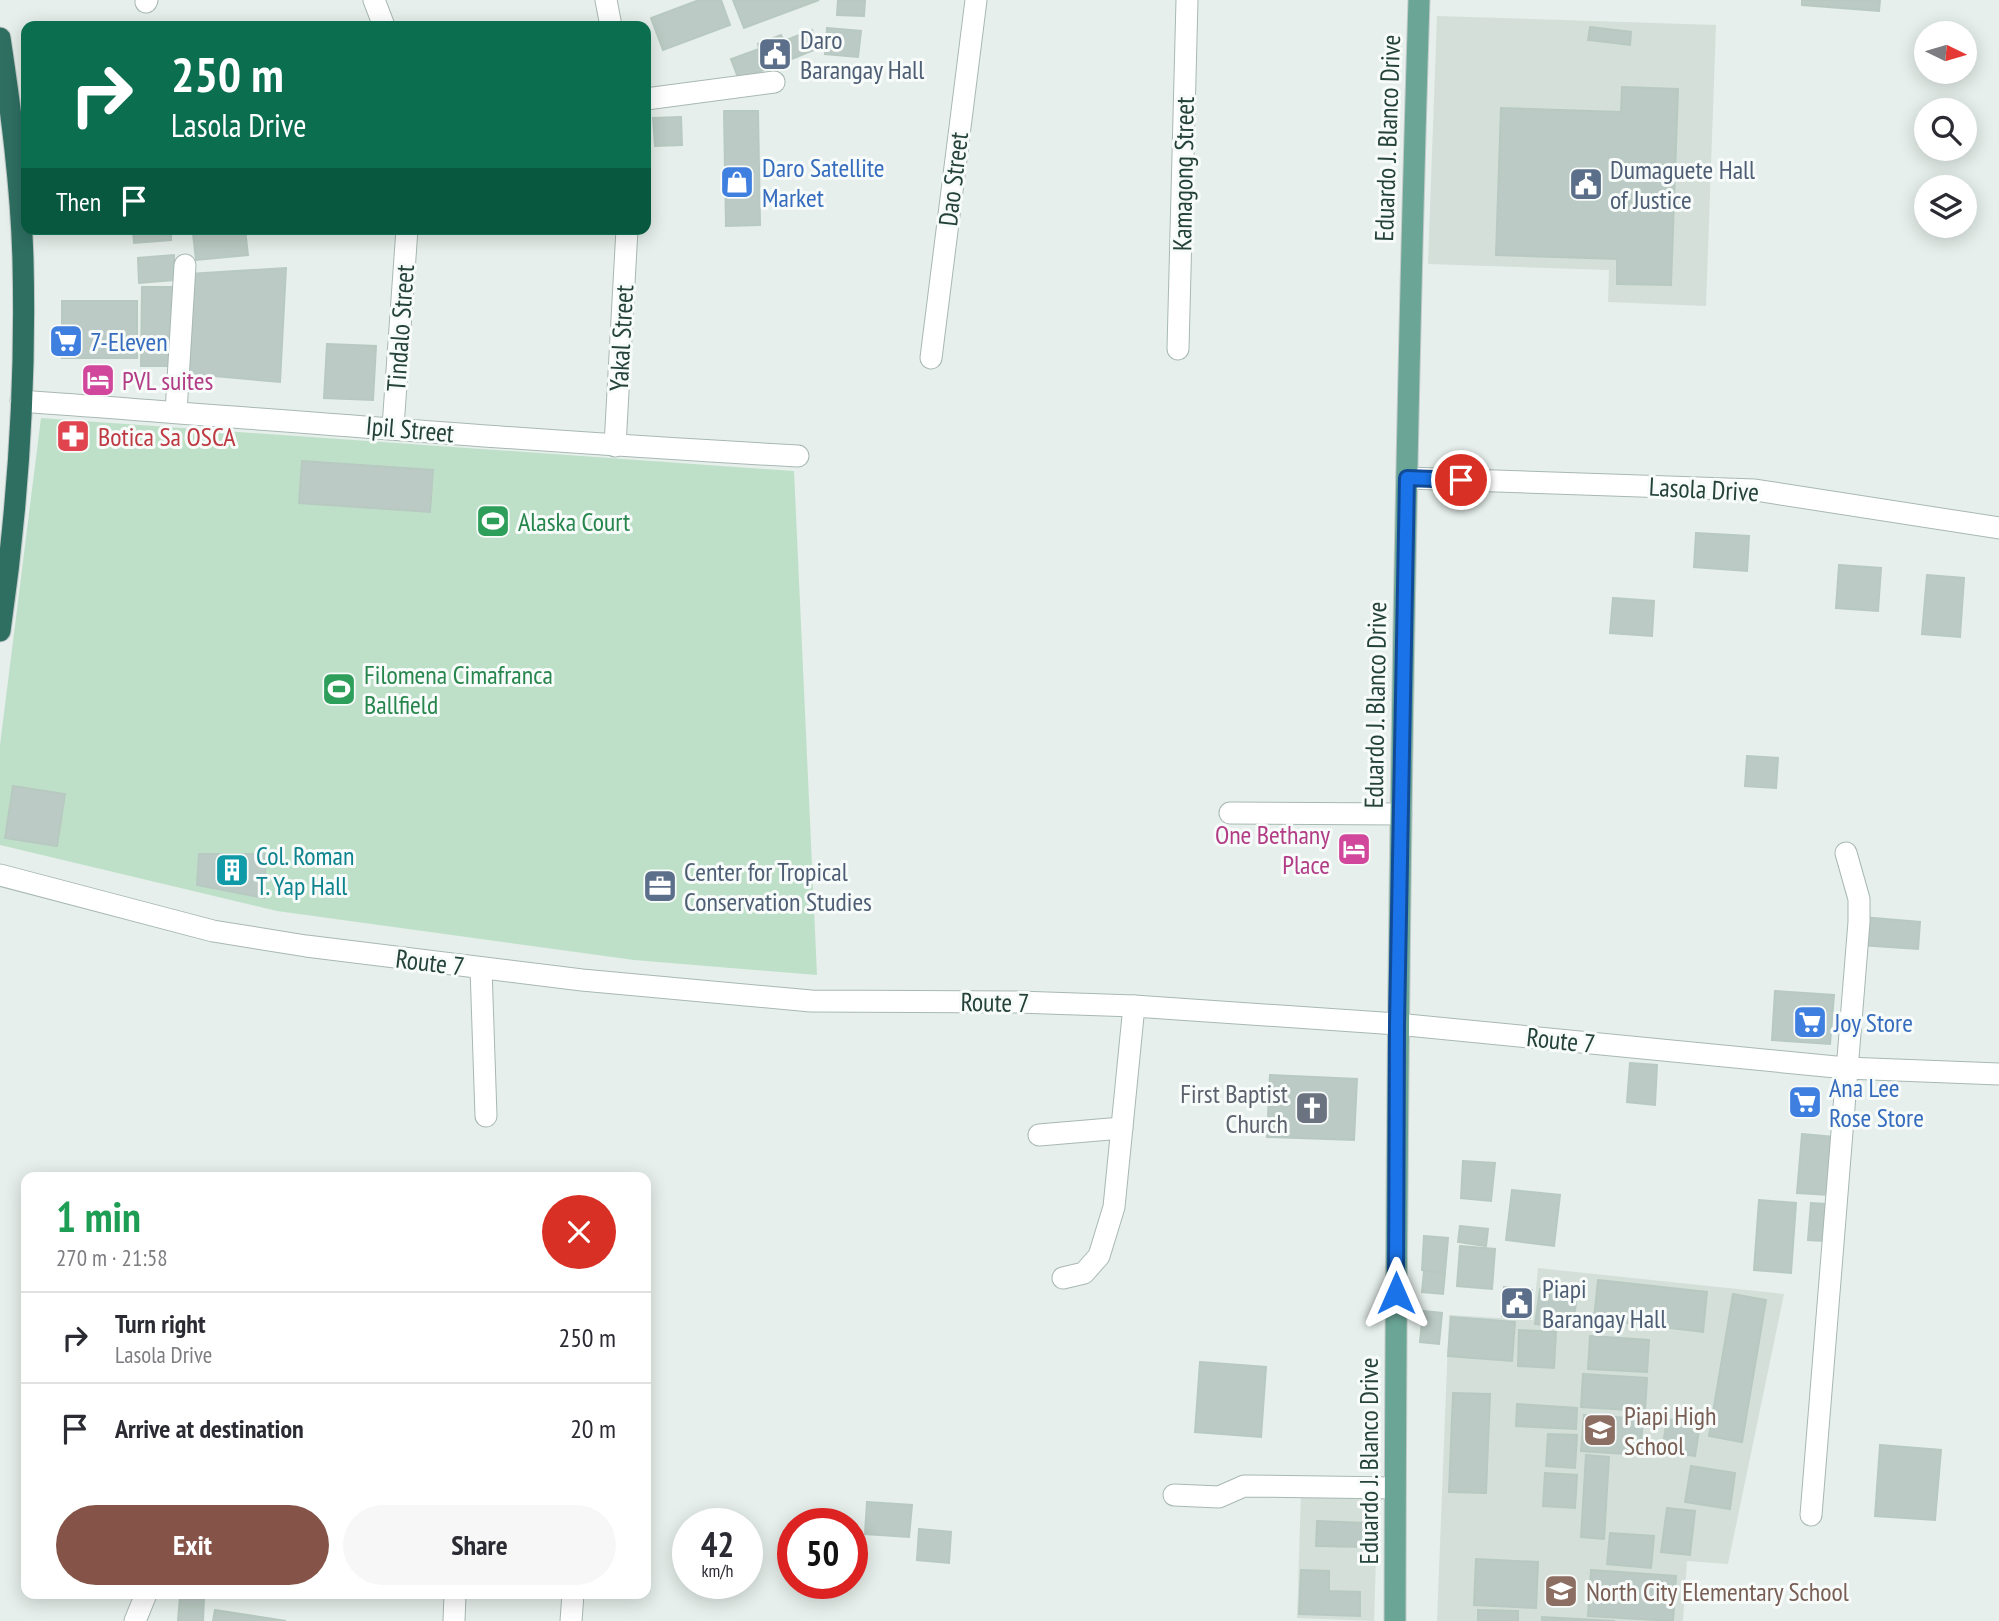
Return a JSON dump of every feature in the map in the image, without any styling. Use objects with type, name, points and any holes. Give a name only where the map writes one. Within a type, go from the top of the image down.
[{"type":"highway","points":[[0,38],[18,180],[21,227]]},
{"type":"highway","points":[[0,631],[18,476],[22,401],[21,235]]},
{"type":"main road","name":"Eduardo J. Blanco Drive","points":[[1395,1621],[1397,1024],[1419,0]]},
{"type":"street","points":[[374,0],[382,21]]},
{"type":"street","points":[[606,0],[610,21]]},
{"type":"street","name":"Dao Street","points":[[931,358],[976,0]]},
{"type":"street","name":"Kamagong Street","points":[[1178,349],[1187,0]]},
{"type":"street","points":[[651,98],[774,82]]},
{"type":"street","name":"Tindalo Street","points":[[393,427],[407,235]]},
{"type":"street","name":"Yakal Street","points":[[615,446],[627,235]]},
{"type":"street","points":[[176,412],[185,265]]},
{"type":"street","name":"Ipil Street","points":[[22,401],[393,427],[615,446],[798,456]]},
{"type":"street","name":"Lasola Drive","points":[[1407,478],[1755,490],[1999,528]]},
{"type":"street","points":[[1230,813],[1401,814]]},
{"type":"street","points":[[1811,1515],[1859,922],[1858,899],[1846,853]]},
{"type":"street","name":"Route 7","points":[[0,875],[213,931],[306,946],[582,980],[811,1001],[1018,1002],[1134,1006],[1397,1024],[1846,1068],[1999,1074]]},
{"type":"street","points":[[481,968],[486,1116]]},
{"type":"street","points":[[1063,1278],[1084,1273],[1099,1256],[1114,1207],[1134,1006]]},
{"type":"street","points":[[1039,1135],[1122,1129]]},
{"type":"street","points":[[1174,1495],[1219,1497],[1244,1486],[1395,1488]]},
{"type":"street","points":[[135,1621],[144,1599]]},
{"type":"street","points":[[454,1621],[456,1599]]},
{"type":"street","points":[[571,1621],[573,1599]]},
{"type":"shaded area","points":[[1437,16],[1716,25],[1706,306],[1608,302],[1609,270],[1428,264]]},
{"type":"shaded area","name":"Piapi High School","points":[[1538,1268],[1784,1294],[1728,1564],[1687,1561],[1683,1621],[1437,1621],[1449,1315],[1533,1320]]},
{"type":"shaded area","points":[[1301,1494],[1378,1496],[1374,1621],[1297,1618]]},
{"type":"green space","points":[[41,418],[794,471],[817,975],[634,960],[277,911],[0,845],[0,745]]},
{"type":"building","points":[[699,0],[721,0],[730,25],[663,50],[651,18]]},
{"type":"building","points":[[733,0],[819,0],[744,28]]},
{"type":"building","points":[[838,0],[865,0],[864,16],[837,15]]},
{"type":"building","points":[[1802,0],[1880,0],[1879,11],[1802,5]]},
{"type":"building","points":[[1590,27],[1631,32],[1630,45],[1588,40]]},
{"type":"building","points":[[827,28],[861,31],[858,57],[825,54]]},
{"type":"building","name":"Daro Barangay Hall","points":[[812,30],[819,48],[739,80],[731,59],[759,49],[758,44],[781,35],[784,41]]},
{"type":"building","name":"Dumaguete Hall of Justice","points":[[1622,87],[1678,89],[1671,285],[1617,284],[1617,259],[1496,255],[1501,108],[1621,112]]},
{"type":"building","points":[[724,111],[758,111],[760,225],[726,226]]},
{"type":"building","points":[[681,117],[682,145],[655,146],[653,118]]},
{"type":"building","points":[[133,235],[171,235],[171,240],[134,243]]},
{"type":"building","points":[[193,235],[246,235],[248,255],[196,260]]},
{"type":"building","points":[[174,255],[174,280],[139,283],[138,258]]},
{"type":"building","points":[[286,268],[280,382],[181,373],[189,274]]},
{"type":"building","points":[[142,287],[174,287],[173,366],[141,366]]},
{"type":"building","points":[[62,301],[137,301],[137,358],[62,358]]},
{"type":"building","points":[[327,344],[376,346],[373,400],[324,398]]},
{"type":"building","points":[[302,461],[433,470],[430,512],[299,503]]},
{"type":"building","points":[[1696,533],[1749,536],[1747,571],[1694,567]]},
{"type":"building","points":[[1839,565],[1881,568],[1878,611],[1836,608]]},
{"type":"building","points":[[1927,575],[1964,578],[1960,637],[1922,634]]},
{"type":"building","points":[[1613,598],[1654,601],[1652,636],[1610,633]]},
{"type":"building","points":[[1747,756],[1778,758],[1776,788],[1745,786]]},
{"type":"building","points":[[13,786],[65,794],[57,846],[5,838]]},
{"type":"building","name":"Col. Roman T. Yap Hall","points":[[199,854],[266,854],[264,898],[197,885]]},
{"type":"building","points":[[1862,917],[1920,922],[1918,949],[1860,945]]},
{"type":"building","points":[[1775,991],[1834,995],[1830,1044],[1772,1040]]},
{"type":"building","points":[[1630,1063],[1657,1065],[1655,1105],[1627,1102]]},
{"type":"building","name":"First Baptist Church","points":[[1270,1075],[1357,1079],[1354,1140],[1267,1137]]},
{"type":"building","points":[[1802,1134],[1834,1137],[1830,1195],[1797,1193]]},
{"type":"building","points":[[1463,1161],[1495,1163],[1491,1201],[1461,1198]]},
{"type":"building","points":[[1512,1190],[1560,1195],[1554,1246],[1506,1240]]},
{"type":"building","points":[[1759,1200],[1796,1203],[1791,1273],[1754,1270]]},
{"type":"building","points":[[1811,1203],[1826,1204],[1824,1241],[1808,1240]]},
{"type":"building","points":[[1460,1226],[1488,1229],[1486,1246],[1458,1242]]},
{"type":"building","points":[[1424,1236],[1448,1238],[1445,1272],[1422,1270]]},
{"type":"building","points":[[1460,1246],[1495,1249],[1492,1289],[1457,1286]]},
{"type":"building","points":[[1424,1271],[1445,1273],[1443,1294],[1422,1292]]},
{"type":"building","points":[[1598,1280],[1707,1292],[1703,1332],[1594,1319]]},
{"type":"building","name":"Piapi Barangay Hall","points":[[1504,1287],[1532,1290],[1530,1318],[1502,1316]]},
{"type":"building","points":[[1540,1289],[1577,1293],[1573,1329],[1535,1324]]},
{"type":"building","points":[[1733,1294],[1766,1300],[1742,1442],[1709,1436]]},
{"type":"building","points":[[1423,1311],[1442,1313],[1439,1344],[1420,1342]]},
{"type":"building","points":[[1451,1317],[1515,1322],[1512,1361],[1448,1356]]},
{"type":"building","points":[[1519,1330],[1556,1332],[1554,1368],[1518,1366]]},
{"type":"building","points":[[1590,1336],[1649,1340],[1647,1372],[1588,1369]]},
{"type":"building","points":[[1200,1362],[1266,1367],[1261,1437],[1195,1432]]},
{"type":"building","points":[[1583,1374],[1647,1378],[1645,1411],[1581,1407]]},
{"type":"building","points":[[1453,1393],[1490,1394],[1486,1493],[1449,1492]]},
{"type":"building","points":[[1517,1404],[1577,1408],[1576,1429],[1516,1426]]},
{"type":"building","points":[[1584,1415],[1643,1419],[1640,1455],[1581,1451]]},
{"type":"building","points":[[1667,1419],[1700,1424],[1695,1456],[1662,1451]]},
{"type":"building","points":[[1548,1434],[1577,1435],[1575,1468],[1546,1466]]},
{"type":"building","points":[[1880,1445],[1941,1450],[1935,1520],[1875,1516]]},
{"type":"building","points":[[1586,1455],[1609,1457],[1604,1539],[1581,1537]]},
{"type":"building","points":[[1691,1466],[1735,1473],[1730,1509],[1685,1502]]},
{"type":"building","points":[[1545,1473],[1577,1475],[1575,1508],[1543,1506]]},
{"type":"building","points":[[867,1502],[912,1505],[909,1537],[868,1534]]},
{"type":"building","points":[[1667,1508],[1695,1511],[1690,1555],[1661,1552]]},
{"type":"building","points":[[1317,1521],[1364,1523],[1363,1547],[1316,1546]]},
{"type":"building","points":[[919,1529],[951,1532],[949,1563],[917,1560]]},
{"type":"building","points":[[1610,1533],[1654,1536],[1651,1568],[1607,1564]]},
{"type":"building","points":[[1476,1559],[1538,1562],[1536,1608],[1474,1605]]},
{"type":"building","points":[[1301,1570],[1329,1571],[1329,1591],[1360,1592],[1360,1616],[1299,1614]]},
{"type":"building","points":[[1591,1570],[1676,1576],[1673,1621],[1588,1616]]},
{"type":"building","points":[[180,1599],[204,1599],[203,1621],[178,1621]]},
{"type":"building","points":[[215,1610],[286,1621],[213,1621]]},
{"type":"building","points":[[1478,1610],[1518,1611],[1518,1621],[1478,1621]]},
{"type":"building","points":[[1542,1617],[1615,1621],[1542,1621]]},
{"type":"place","name":"Daro Barangay Hall","points":[[775,54]]},
{"type":"place","name":"Daro Satellite Market","points":[[737,182]]},
{"type":"place","name":"Dumaguete Hall of Justice","points":[[1586,184]]},
{"type":"place","name":"7-Eleven","points":[[66,341]]},
{"type":"place","name":"PVL suites","points":[[98,380]]},
{"type":"place","name":"Botica Sa OSCA","points":[[73,436]]},
{"type":"place","name":"Alaska Court","points":[[493,521]]},
{"type":"place","name":"Filomena Cimafranca Ballfield","points":[[339,689]]},
{"type":"place","name":"One Bethany Place","points":[[1354,849]]},
{"type":"place","name":"Col. Roman T. Yap Hall","points":[[232,870]]},
{"type":"place","name":"Center for Tropical Conservation Studies","points":[[660,886]]},
{"type":"place","name":"Joy Store","points":[[1810,1022]]},
{"type":"place","name":"Ana Lee Rose Store","points":[[1805,1102]]},
{"type":"place","name":"First Baptist Church","points":[[1312,1108]]},
{"type":"place","name":"Piapi Barangay Hall","points":[[1517,1303]]},
{"type":"place","name":"Piapi High School","points":[[1600,1430]]},
{"type":"place","name":"North City Elementary School","points":[[1561,1591]]},
{"type":"route","points":[[1396,1293],[1397,1024],[1407,478],[1461,480]]}]
